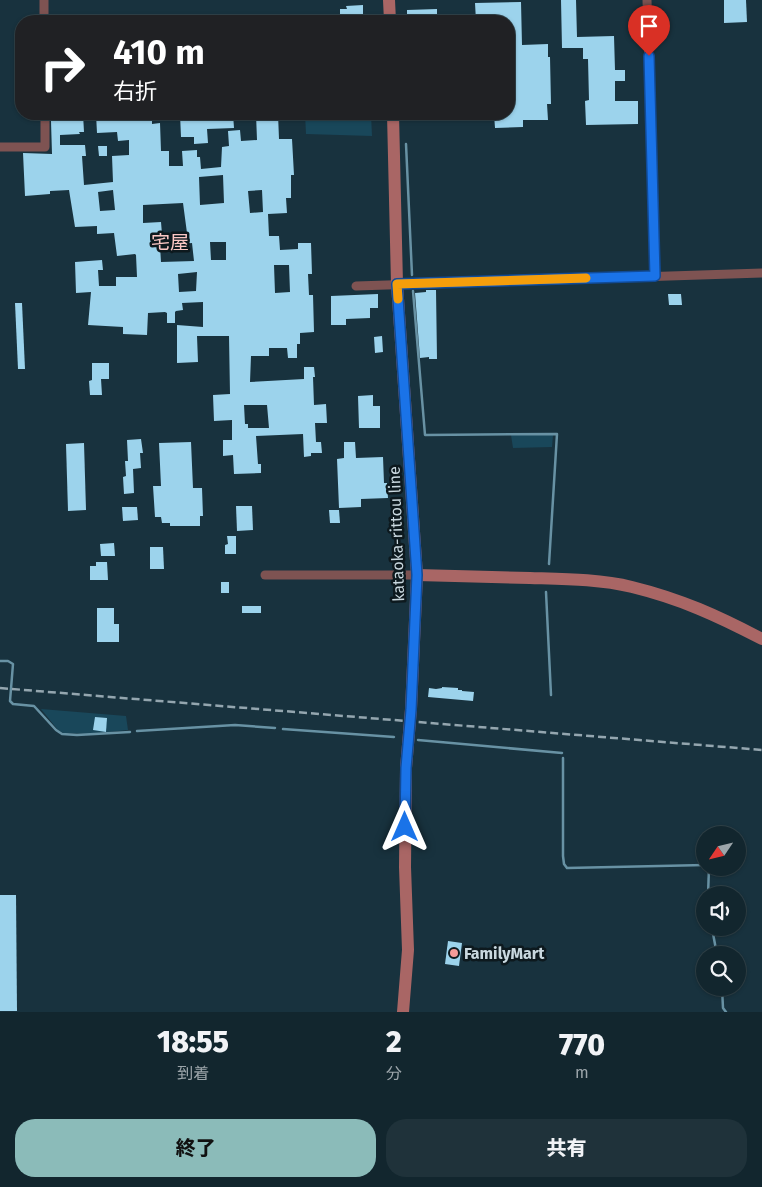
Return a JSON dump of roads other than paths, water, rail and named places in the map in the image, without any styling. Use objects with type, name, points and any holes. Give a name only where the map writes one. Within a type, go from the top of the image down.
[{"type":"main road","points":[[389,0],[390,15]]},
{"type":"main road","name":"kataoka-rittou line","points":[[393,120],[397,284],[417,575],[411,710],[406,768],[405,867],[408,950],[403,1012]]},
{"type":"main road","points":[[417,575],[553,578],[601,582],[631,587],[679,600],[762,639]]},
{"type":"street","points":[[44,0],[44,15]]},
{"type":"street","points":[[647,0],[655,276]]},
{"type":"street","points":[[0,147],[45,147],[45,120]]},
{"type":"street","points":[[356,286],[762,273]]},
{"type":"street","points":[[265,576],[417,575]]},
{"type":"waterway","points":[[406,144],[412,275]]},
{"type":"waterway","points":[[413,291],[425,435],[557,434],[549,564]]},
{"type":"waterway","points":[[546,592],[551,695]]},
{"type":"waterway","points":[[0,661],[8,661],[13,664],[10,701],[13,704],[34,706],[62,734],[130,732]]},
{"type":"waterway","points":[[137,731],[235,725],[275,728]]},
{"type":"waterway","points":[[283,729],[394,737]]},
{"type":"waterway","points":[[418,740],[562,753]]},
{"type":"waterway","points":[[563,758],[563,856],[564,864],[567,868],[696,865]]},
{"type":"waterway","points":[[708,886],[709,876]]},
{"type":"waterway","points":[[713,936],[715,946]]},
{"type":"waterway","points":[[722,996],[723,1008],[726,1012]]},
{"type":"railway","points":[[0,688],[762,750]]},
{"type":"place","name":"FamilyMart","points":[[454,953]]},
{"type":"district","name":"宅屋","points":[[170,242]]}]
